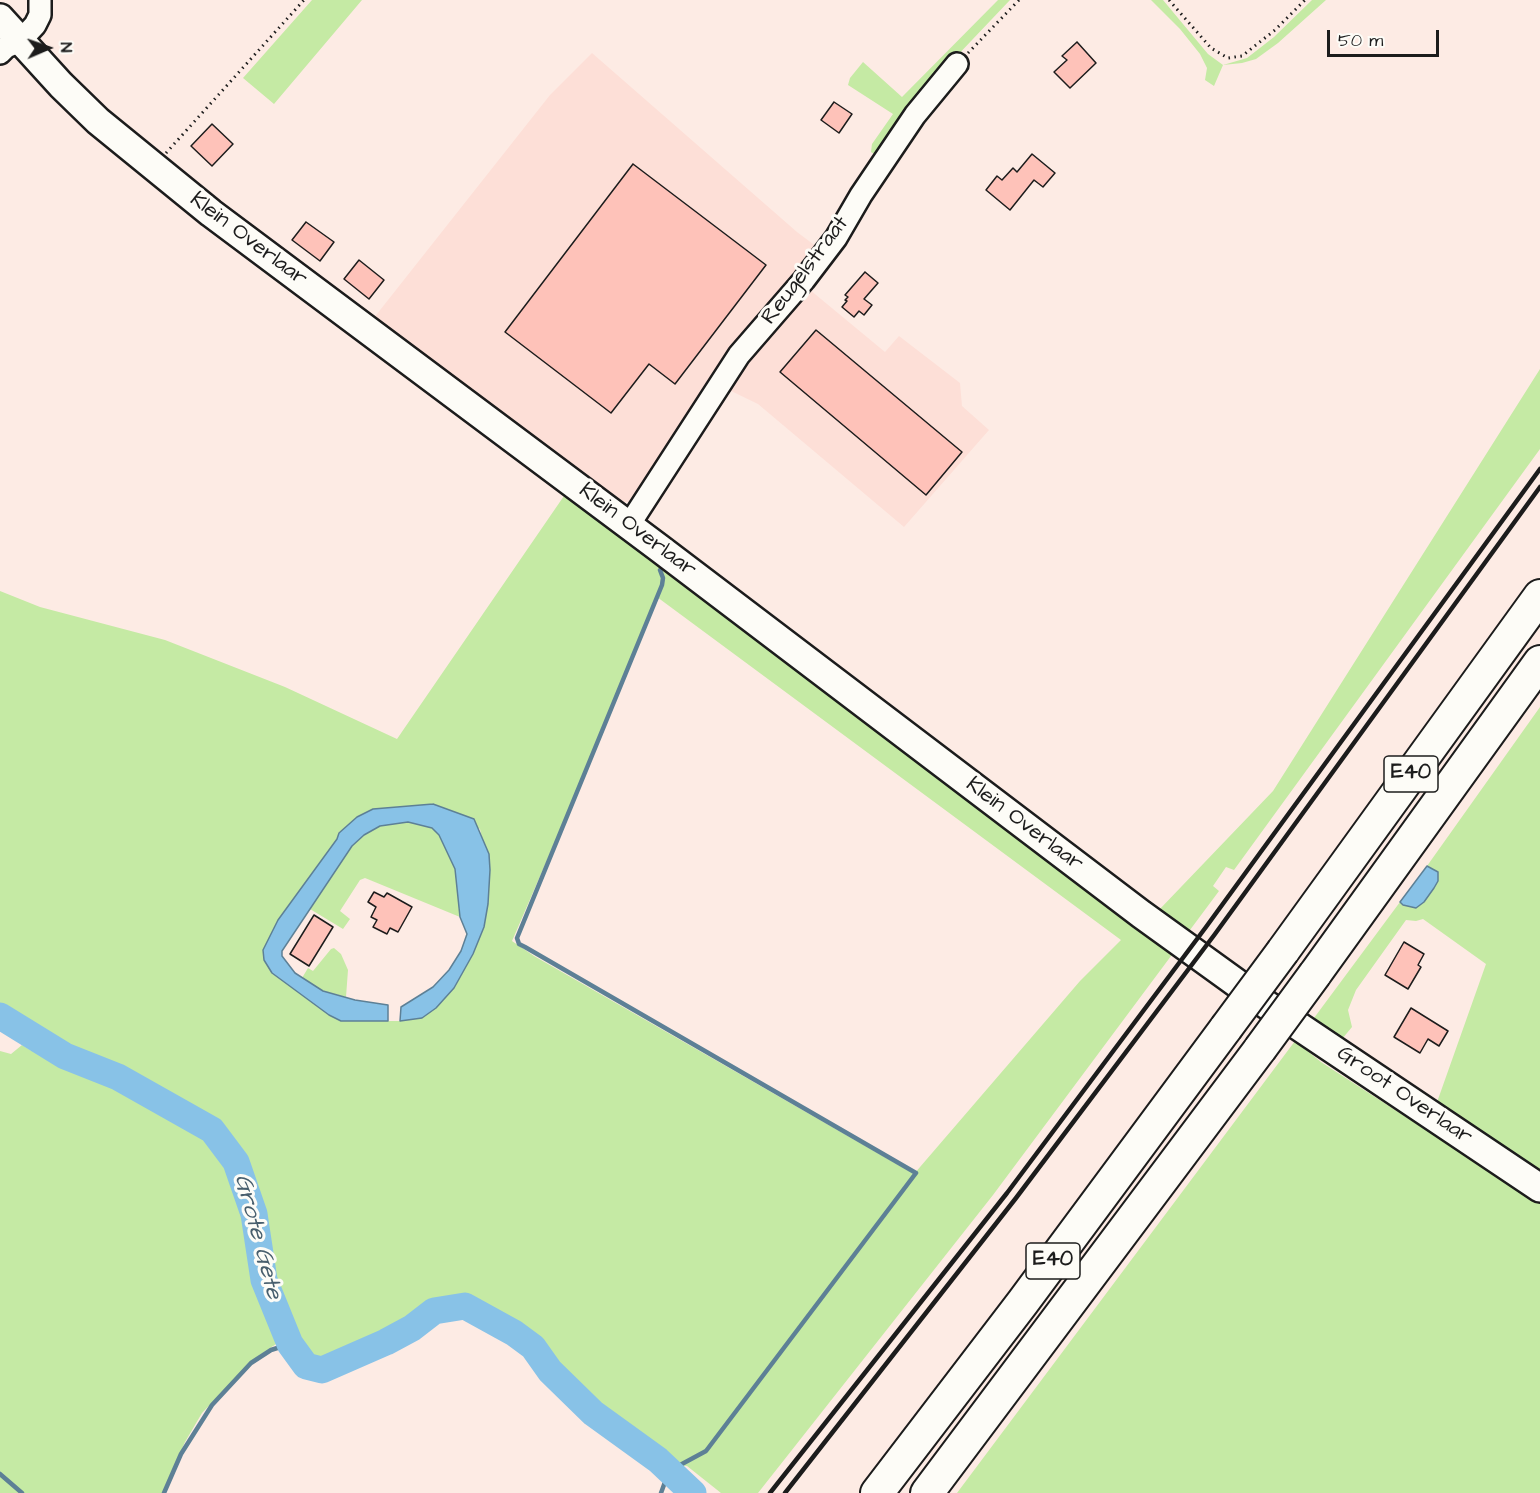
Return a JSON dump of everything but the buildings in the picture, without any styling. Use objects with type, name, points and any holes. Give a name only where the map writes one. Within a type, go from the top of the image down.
[{"type":"highway","name":"E40","points":[[877,1493],[1023,1302],[1283,951],[1540,596]]},
{"type":"highway","name":"E40","points":[[927,1493],[1260,1049],[1540,662]]},
{"type":"main road","name":"Klein Overlaar","points":[[0,18],[10,47],[153,168],[629,525],[1141,914],[1268,1005]]},
{"type":"main road","name":"Groot Overlaar","points":[[1268,1005],[1540,1188]]},
{"type":"street","points":[[10,47],[35,25],[40,15],[40,0]]},
{"type":"street","name":"Reugelstraat","points":[[629,525],[740,355],[804,280],[836,238],[861,195],[915,115],[957,64]]},
{"type":"path","points":[[153,168],[304,0]]},
{"type":"path","points":[[957,64],[1019,0]]},
{"type":"path","points":[[1169,0],[1210,48],[1228,58],[1242,56],[1275,30],[1305,0]]},
{"type":"shaded area","points":[[592,53],[797,232],[821,250],[631,502],[619,502],[373,319],[550,95]]},
{"type":"shaded area","points":[[804,285],[885,352],[899,336],[960,383],[962,406],[989,430],[904,527],[758,404],[725,388]]},
{"type":"green space","points":[[312,0],[362,0],[274,104],[243,78]]},
{"type":"green space","points":[[998,0],[1010,0],[916,99],[879,157],[871,152],[872,144],[893,114],[848,85],[850,78],[863,62],[902,97]]},
{"type":"green space","points":[[1151,0],[1163,0],[1208,54],[1223,65],[1214,86],[1205,80],[1207,68],[1200,54],[1180,29]]},
{"type":"green space","points":[[1312,0],[1326,0],[1278,43],[1256,59],[1223,65],[1247,58],[1274,37]]},
{"type":"green space","points":[[1540,369],[1540,449],[1234,870],[1226,867],[1213,886],[1219,891],[1187,934],[1158,911],[1273,791]]},
{"type":"green space","points":[[566,493],[1174,952],[993,1195],[758,1493],[721,1493],[687,1466],[675,1465],[587,1400],[537,1341],[477,1305],[463,1301],[433,1302],[392,1333],[329,1360],[319,1362],[307,1355],[295,1364],[287,1359],[279,1342],[254,1359],[202,1413],[185,1442],[162,1493],[0,1493],[0,1051],[11,1054],[22,1045],[101,1079],[149,1103],[159,1090],[105,1063],[60,1046],[13,1017],[0,1006],[0,591],[40,607],[165,640],[285,687],[397,739]],"holes":[[[657,597],[1121,940],[1080,981],[914,1174],[534,956],[512,941]],[[433,804],[480,829],[484,927],[473,954],[454,988],[422,1018],[400,1021],[341,1021],[263,950],[278,920],[337,839],[339,832]]]},
{"type":"green space","points":[[1540,707],[1540,1172],[1436,1105],[1486,964],[1423,919],[1406,920],[1356,990],[1348,1010],[1352,1027],[1342,1039],[1314,1018],[1400,902],[1403,906],[1438,872],[1427,866]]},
{"type":"green space","points":[[408,822],[432,828],[446,846],[455,869],[460,917],[365,878],[360,880],[340,911],[350,919],[343,929],[310,909],[352,846],[364,835],[380,826]]},
{"type":"green space","points":[[334,948],[341,954],[348,970],[346,997],[323,991],[302,978],[308,968],[313,971]]},
{"type":"green space","points":[[1295,1041],[1321,1062],[1540,1204],[1540,1493],[957,1493]]},
{"type":"water","points":[[433,804],[474,819],[489,854],[488,904],[484,927],[473,954],[454,988],[436,1008],[422,1018],[400,1021],[401,1007],[433,987],[449,970],[461,951],[467,934],[460,917],[455,869],[439,835],[432,828],[408,822],[380,826],[364,835],[352,846],[282,951],[282,956],[295,973],[323,991],[355,1000],[388,1005],[388,1021],[341,1021],[329,1015],[272,973],[264,960],[263,950],[278,920],[337,839],[339,833],[357,817],[373,809]]},
{"type":"water","points":[[1427,866],[1438,872],[1438,881],[1434,888],[1424,902],[1416,908],[1403,905],[1400,902]]},
{"type":"waterway","points":[[660,570],[663,578],[662,585],[517,938],[519,944],[916,1173],[706,1451],[669,1471],[661,1493]]},
{"type":"waterway","name":"Grote Gete","points":[[0,1016],[65,1056],[118,1077],[212,1130],[236,1162],[254,1214],[264,1280],[290,1344],[306,1366],[322,1370],[386,1342],[412,1328],[434,1311],[465,1306],[514,1333],[533,1347],[550,1371],[593,1413],[658,1460],[693,1493]]},
{"type":"waterway","points":[[164,1493],[181,1454],[212,1405],[251,1363],[271,1350],[290,1344]]},
{"type":"waterway","points":[[0,1474],[22,1493]]},
{"type":"railway","points":[[770,1493],[1007,1193],[1206,927],[1540,469]]},
{"type":"railway","points":[[785,1493],[1016,1198],[1215,934],[1540,487]]}]
